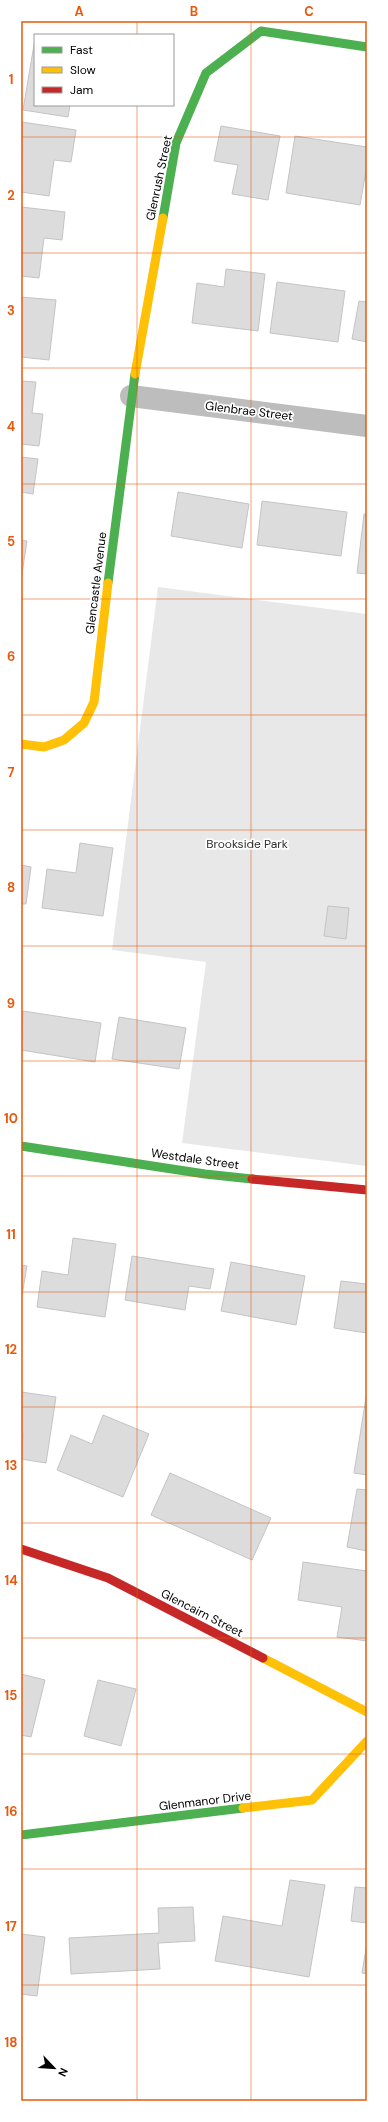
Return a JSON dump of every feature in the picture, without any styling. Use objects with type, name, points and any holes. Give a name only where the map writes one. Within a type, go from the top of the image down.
[{"type":"street","name":"Glenrush Street","points":[[131,396],[176,143],[206,73],[261,31],[367,47]]},
{"type":"street","name":"Glenbrae Street","points":[[131,396],[367,426]]},
{"type":"street","name":"Glencastle Avenue","points":[[21,744],[44,747],[64,740],[84,723],[94,702],[131,396]]},
{"type":"street","name":"Westdale Street","points":[[21,1146],[205,1174],[367,1190]]},
{"type":"street","name":"Glencairn Street","points":[[21,1549],[108,1578],[367,1712]]},
{"type":"street","name":"Glenmanor Drive","points":[[21,1835],[312,1800],[367,1742]]},
{"type":"green space","name":"Brookside Park","points":[[158,587],[367,614],[367,1166],[182,1143],[206,962],[112,950]]},
{"type":"building","points":[[34,45],[34,106],[70,106],[68,117],[23,110]]},
{"type":"building","points":[[22,122],[76,130],[71,162],[54,160],[49,196],[21,192]]},
{"type":"building","points":[[221,126],[280,136],[268,200],[232,194],[238,165],[214,161]]},
{"type":"building","points":[[295,136],[367,147],[367,165],[360,205],[286,193]]},
{"type":"building","points":[[21,207],[65,212],[62,240],[44,238],[39,278],[21,276]]},
{"type":"building","points":[[226,269],[265,274],[258,331],[192,323],[197,283],[224,287]]},
{"type":"building","points":[[277,282],[345,291],[338,342],[270,333]]},
{"type":"building","points":[[21,297],[56,300],[49,360],[21,357]]},
{"type":"building","points":[[359,301],[367,302],[367,342],[352,339]]},
{"type":"building","points":[[21,381],[36,382],[32,413],[43,414],[39,446],[21,444]]},
{"type":"building","points":[[21,457],[38,459],[33,494],[21,492]]},
{"type":"building","points":[[178,492],[249,504],[242,548],[171,536]]},
{"type":"building","points":[[262,501],[347,512],[341,556],[257,545]]},
{"type":"building","points":[[364,514],[367,514],[367,574],[357,573]]},
{"type":"building","points":[[21,540],[27,541],[21,580]]},
{"type":"building","points":[[80,843],[113,848],[103,916],[42,908],[47,869],[76,873]]},
{"type":"building","points":[[21,865],[31,867],[26,904],[21,904]]},
{"type":"building","points":[[328,906],[349,908],[346,939],[324,936]]},
{"type":"building","points":[[23,1011],[101,1023],[95,1062],[21,1050]]},
{"type":"building","points":[[119,1017],[186,1028],[179,1069],[112,1059]]},
{"type":"building","points":[[73,1238],[116,1244],[105,1317],[37,1307],[42,1271],[68,1275]]},
{"type":"building","points":[[132,1256],[214,1269],[210,1289],[189,1286],[185,1310],[125,1300]]},
{"type":"building","points":[[231,1262],[305,1276],[296,1325],[221,1311]]},
{"type":"building","points":[[21,1265],[27,1266],[21,1301]]},
{"type":"building","points":[[341,1281],[367,1284],[367,1333],[334,1328]]},
{"type":"building","points":[[367,1391],[367,1475],[354,1473]]},
{"type":"building","points":[[21,1392],[56,1397],[46,1463],[21,1459],[23,1433],[21,1433]]},
{"type":"building","points":[[103,1415],[149,1434],[123,1497],[57,1470],[71,1435],[92,1444]]},
{"type":"building","points":[[170,1473],[271,1518],[252,1560],[151,1515]]},
{"type":"building","points":[[357,1489],[367,1490],[367,1551],[347,1547]]},
{"type":"building","points":[[303,1562],[367,1571],[367,1641],[337,1637],[342,1607],[298,1600]]},
{"type":"building","points":[[21,1674],[45,1680],[31,1737],[21,1735]]},
{"type":"building","points":[[98,1680],[136,1689],[121,1746],[84,1736]]},
{"type":"building","points":[[290,1880],[325,1885],[309,1977],[215,1961],[223,1916],[282,1926]]},
{"type":"building","points":[[355,1887],[367,1888],[367,1923],[351,1921]]},
{"type":"building","points":[[193,1907],[195,1941],[158,1943],[160,1969],[71,1974],[69,1938],[159,1933],[158,1908]]},
{"type":"building","points":[[21,1934],[45,1937],[37,1996],[21,1994]]},
{"type":"building","points":[[367,1943],[367,1974],[362,1973]]},
{"type":"traffic: fast","points":[[163,218],[176,143],[206,73],[261,31],[367,47]]},
{"type":"traffic: fast","points":[[108,583],[135,374]]},
{"type":"traffic: fast","points":[[21,1146],[205,1174],[252,1179]]},
{"type":"traffic: fast","points":[[21,1835],[243,1808]]},
{"type":"traffic: slow","points":[[135,374],[163,218]]},
{"type":"traffic: slow","points":[[21,744],[44,747],[64,740],[84,723],[94,702],[108,583]]},
{"type":"traffic: slow","points":[[263,1658],[367,1712]]},
{"type":"traffic: slow","points":[[243,1808],[312,1800],[367,1741]]},
{"type":"traffic: jam","points":[[252,1179],[367,1190]]},
{"type":"traffic: jam","points":[[21,1549],[108,1578],[263,1658]]}]
